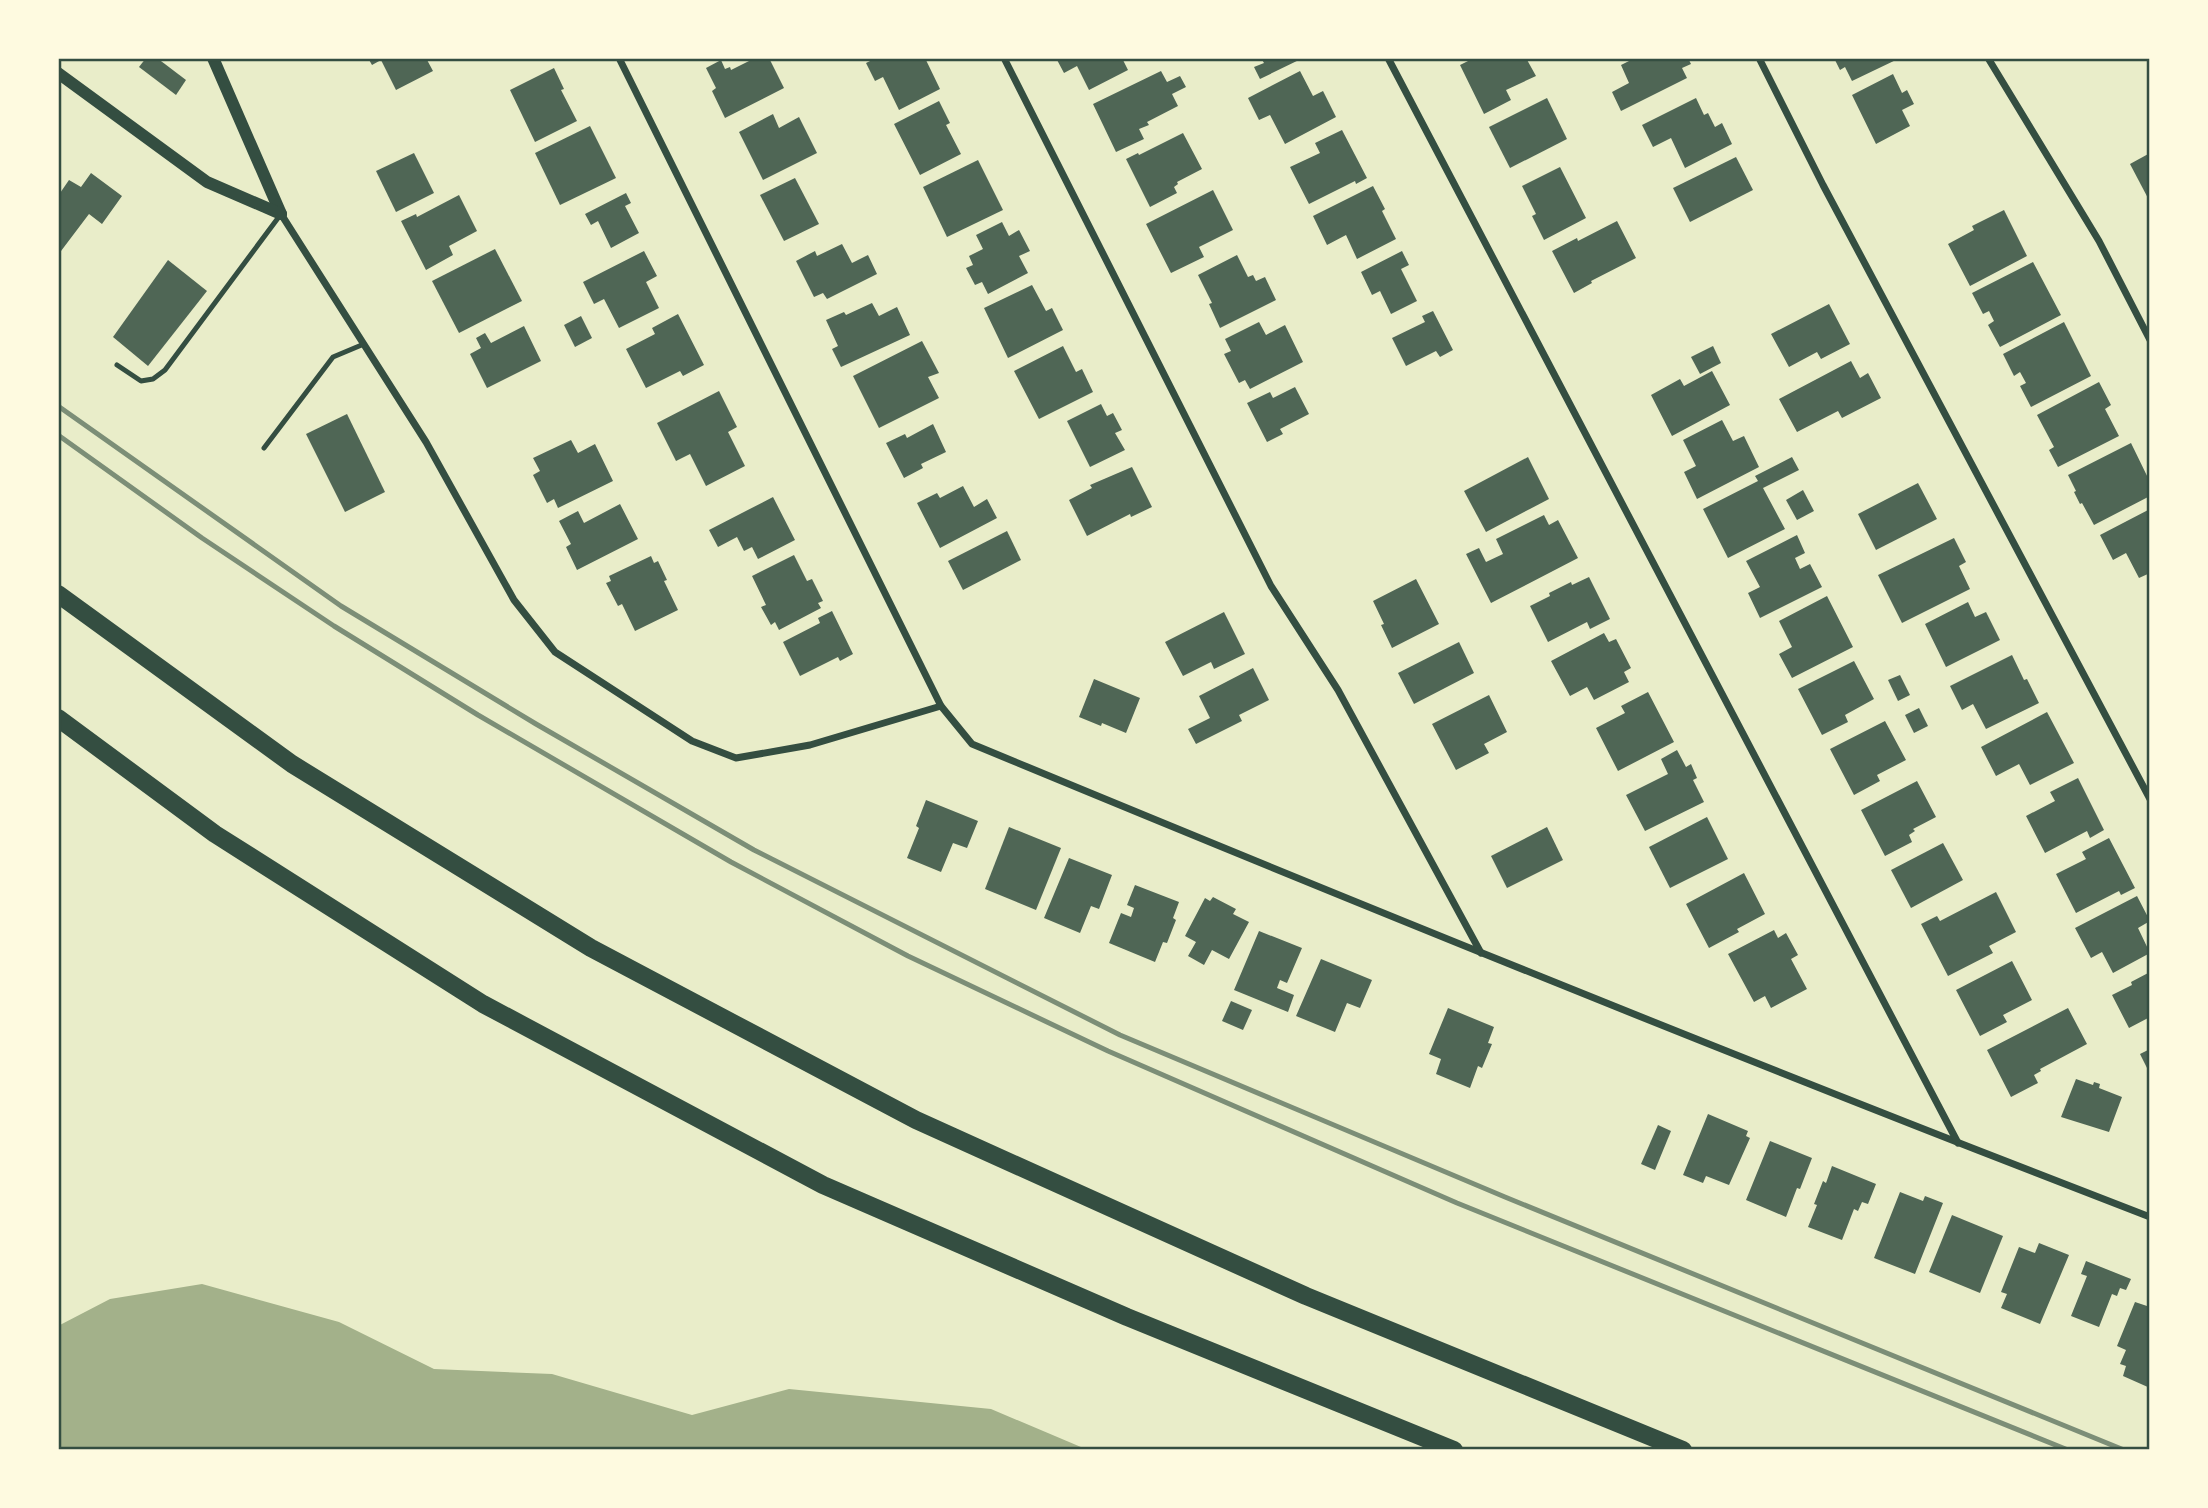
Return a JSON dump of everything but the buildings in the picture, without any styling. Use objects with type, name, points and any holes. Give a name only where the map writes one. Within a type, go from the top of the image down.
[{"type":"main road","points":[[58,594],[292,764],[373,814],[591,948],[915,1121],[1306,1296],[1683,1450]]},
{"type":"main road","points":[[58,718],[215,834],[483,1004],[811,1178],[1127,1317],[1454,1450]]},
{"type":"street","points":[[213,58],[281,214],[426,442],[514,600],[555,652],[692,741],[736,758],[810,745],[941,706]]},
{"type":"street","points":[[619,58],[941,706],[972,744],[1481,954],[2150,1217]]},
{"type":"street","points":[[1004,58],[1270,586],[1338,691],[1481,954]]},
{"type":"street","points":[[1388,58],[1959,1143]]},
{"type":"street","points":[[1759,58],[1823,185],[2150,799]]},
{"type":"street","points":[[1988,58],[2099,241],[2150,340]]},
{"type":"street","points":[[58,73],[207,182],[281,214]]},
{"type":"lane","points":[[117,365],[141,381],[153,379],[164,370],[281,214]]},
{"type":"lane","points":[[264,448],[333,357],[365,344]]},
{"type":"shaded area","points":[[202,1284],[339,1322],[434,1369],[552,1374],[692,1415],[789,1389],[991,1409],[1088,1450],[58,1450],[58,1326],[110,1299]]},
{"type":"railway","points":[[58,406],[341,606],[536,724],[754,850],[1120,1035],[1505,1197],[2124,1450]]},
{"type":"railway","points":[[58,435],[202,538],[334,626],[478,715],[731,862],[908,956],[1108,1051],[1457,1203],[2068,1450]]}]
